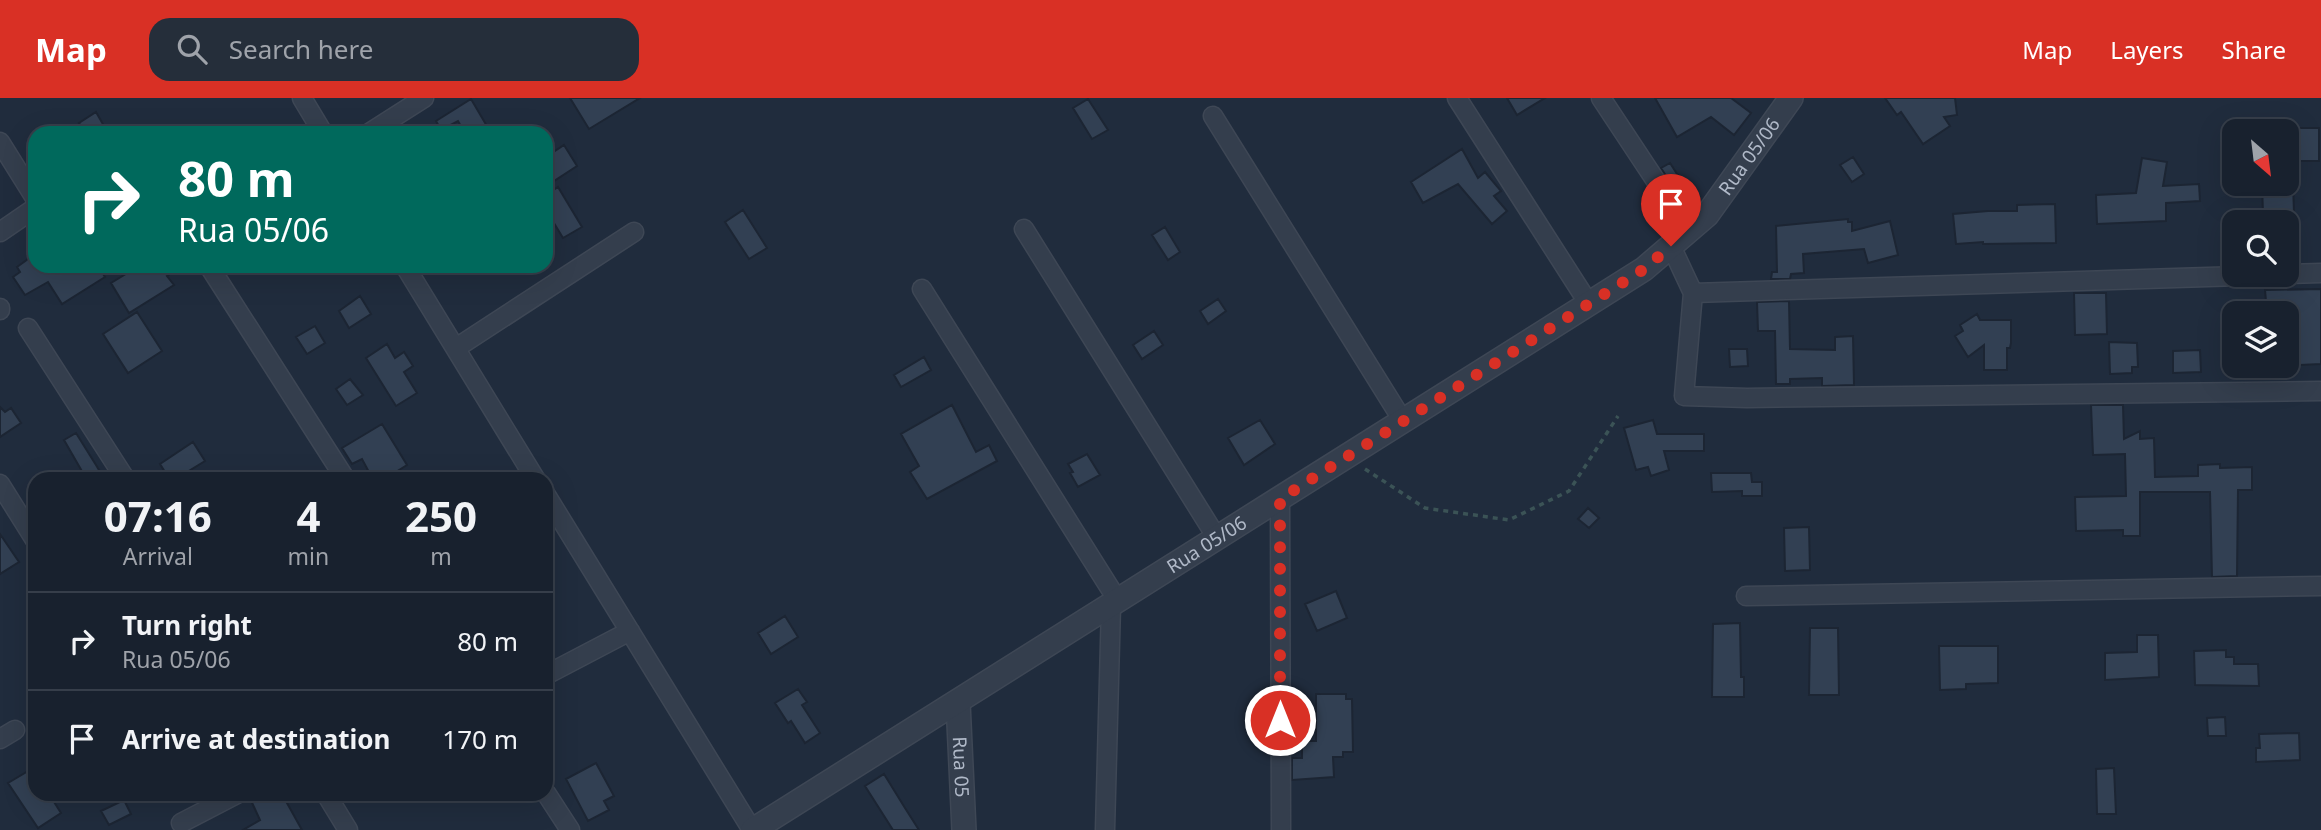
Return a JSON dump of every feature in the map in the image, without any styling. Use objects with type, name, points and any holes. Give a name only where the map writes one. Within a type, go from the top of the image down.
[{"type":"street","points":[[302,98],[319,126]]},
{"type":"street","points":[[380,126],[424,98]]},
{"type":"street","points":[[1457,98],[1589,304]]},
{"type":"street","points":[[1601,98],[1689,230]]},
{"type":"street","name":"Rua 05/06","points":[[752,830],[1644,269],[1707,215],[1786,100]]},
{"type":"street","points":[[1213,116],[1403,421]]},
{"type":"street","points":[[0,142],[28,187]]},
{"type":"street","points":[[0,232],[28,213]]},
{"type":"street","points":[[1024,229],[1217,538]]},
{"type":"street","points":[[456,348],[634,232]]},
{"type":"street","points":[[1671,246],[1693,293],[1684,396],[1747,398],[2321,391]]},
{"type":"street","points":[[213,273],[341,472]]},
{"type":"street","points":[[409,273],[531,472]]},
{"type":"street","points":[[2299,274],[2321,273]]},
{"type":"street","points":[[1693,293],[2222,277]]},
{"type":"street","points":[[922,289],[1115,603],[1105,830]]},
{"type":"street","points":[[28,328],[121,472]]},
{"type":"street","points":[[0,484],[28,529]]},
{"type":"street","points":[[1280,499],[1281,830]]},
{"type":"street","points":[[553,506],[752,830]]},
{"type":"street","points":[[1746,596],[2321,586]]},
{"type":"street","points":[[553,671],[630,631]]},
{"type":"street","name":"Rua 05","points":[[958,702],[964,830]]},
{"type":"street","points":[[181,824],[224,801]]},
{"type":"street","points":[[330,801],[348,830]]},
{"type":"street","points":[[551,801],[570,830]]},
{"type":"path","points":[[1346,457],[1425,508],[1510,520],[1569,491],[1618,416]]},
{"type":"building","points":[[570,98],[640,98],[589,129]]},
{"type":"building","points":[[1507,98],[1545,98],[1517,115]]},
{"type":"building","points":[[1655,98],[1731,98],[1751,113],[1734,135],[1711,117],[1677,137]]},
{"type":"building","points":[[1885,98],[1955,98],[1957,115],[1944,117],[1950,126],[1923,144],[1901,112],[1897,115]]},
{"type":"building","points":[[471,99],[487,126],[461,126],[458,121],[449,126],[439,126],[436,121]]},
{"type":"building","points":[[1088,99],[1108,130],[1092,139],[1073,108]]},
{"type":"building","points":[[96,112],[104,126],[81,126],[79,123]]},
{"type":"building","points":[[2300,128],[2319,128],[2319,161],[2300,161]]},
{"type":"building","points":[[564,145],[577,166],[554,181],[553,179],[553,152]]},
{"type":"building","points":[[1462,149],[1478,178],[1485,172],[1501,191],[1494,196],[1507,211],[1492,224],[1458,184],[1423,203],[1411,182]]},
{"type":"building","points":[[1853,157],[1864,174],[1852,182],[1840,165]]},
{"type":"building","points":[[2142,158],[2167,162],[2163,186],[2199,184],[2200,201],[2166,203],[2166,221],[2097,224],[2096,195],[2136,193]]},
{"type":"building","points":[[1670,163],[1688,191],[1679,196],[1661,168]]},
{"type":"building","points":[[558,187],[582,227],[563,238],[553,222],[553,190]]},
{"type":"building","points":[[2262,196],[2293,196],[2294,210],[2263,210]]},
{"type":"building","points":[[2055,204],[2056,243],[1956,244],[1953,214],[2017,211],[2017,205]]},
{"type":"building","points":[[743,210],[767,248],[749,259],[725,222]]},
{"type":"building","points":[[1848,219],[1848,222],[1852,222],[1852,231],[1890,221],[1898,255],[1868,263],[1864,249],[1803,254],[1804,273],[1791,274],[1790,279],[1771,279],[1772,272],[1777,272],[1776,226]]},
{"type":"building","points":[[1165,227],[1180,252],[1168,260],[1152,235]]},
{"type":"building","points":[[28,259],[28,273],[102,273],[105,277],[62,304],[48,282],[25,295],[13,277],[20,272],[17,267]]},
{"type":"building","points":[[127,273],[172,273],[167,276],[174,285],[129,313],[111,283]]},
{"type":"building","points":[[2321,289],[2321,364],[2300,365],[2299,301],[2266,301],[2265,290]]},
{"type":"building","points":[[2074,293],[2106,293],[2107,334],[2075,335]]},
{"type":"building","points":[[360,296],[371,314],[349,328],[339,311]]},
{"type":"building","points":[[1218,299],[1226,311],[1208,324],[1200,311]]},
{"type":"building","points":[[1789,301],[1790,349],[1835,350],[1835,337],[1853,336],[1854,385],[1822,386],[1822,378],[1790,379],[1790,384],[1776,384],[1775,331],[1758,331],[1757,302]]},
{"type":"building","points":[[137,312],[162,351],[128,373],[103,334]]},
{"type":"building","points":[[1977,314],[1980,320],[2011,320],[2007,370],[1984,370],[1984,345],[1968,357],[1955,336],[1963,331],[1960,325]]},
{"type":"building","points":[[315,326],[325,343],[307,354],[296,337]]},
{"type":"building","points":[[1154,331],[1163,345],[1142,359],[1133,345]]},
{"type":"building","points":[[2109,342],[2137,343],[2138,367],[2132,367],[2132,373],[2110,374]]},
{"type":"building","points":[[387,344],[395,358],[404,352],[413,366],[404,372],[417,393],[396,406],[366,358]]},
{"type":"building","points":[[1729,349],[1747,349],[1748,366],[1730,367]]},
{"type":"building","points":[[2200,350],[2201,372],[2173,373],[2173,351]]},
{"type":"building","points":[[924,357],[931,370],[901,387],[894,375]]},
{"type":"building","points":[[350,379],[363,395],[347,405],[336,389]]},
{"type":"building","points":[[952,405],[976,452],[989,445],[997,461],[927,499],[910,472],[919,466],[901,434]]},
{"type":"building","points":[[2091,405],[2123,405],[2124,439],[2140,431],[2140,439],[2154,438],[2155,477],[2198,476],[2198,465],[2220,464],[2220,468],[2252,467],[2252,490],[2238,490],[2237,576],[2212,577],[2210,492],[2140,492],[2140,536],[2123,536],[2123,530],[2076,531],[2075,497],[2126,496],[2125,454],[2093,455]]},
{"type":"building","points":[[0,407],[5,412],[11,408],[21,423],[0,437]]},
{"type":"building","points":[[1260,420],[1275,444],[1244,465],[1228,438]]},
{"type":"building","points":[[1653,420],[1657,434],[1704,434],[1704,451],[1664,451],[1669,470],[1651,476],[1648,467],[1636,470],[1624,428]]},
{"type":"building","points":[[382,424],[407,465],[396,472],[369,472],[362,459],[352,464],[342,448]]},
{"type":"building","points":[[76,433],[100,472],[82,472],[64,440]]},
{"type":"building","points":[[193,442],[205,461],[187,472],[165,472],[160,464]]},
{"type":"building","points":[[1087,454],[1100,475],[1078,487],[1068,464]]},
{"type":"building","points":[[1711,473],[1751,473],[1752,482],[1762,482],[1762,496],[1742,496],[1742,491],[1712,492]]},
{"type":"building","points":[[1588,508],[1599,518],[1589,528],[1578,519]]},
{"type":"building","points":[[1809,527],[1810,570],[1785,571],[1784,528]]},
{"type":"building","points":[[0,534],[19,562],[0,574]]},
{"type":"building","points":[[1336,591],[1347,618],[1317,631],[1305,604]]},
{"type":"building","points":[[785,616],[798,637],[771,654],[758,633]]},
{"type":"building","points":[[1740,623],[1744,697],[1712,697],[1713,624]]},
{"type":"building","points":[[1810,628],[1838,628],[1839,695],[1809,695]]},
{"type":"building","points":[[2137,635],[2158,635],[2159,677],[2105,680],[2105,653],[2137,652]]},
{"type":"building","points":[[1939,646],[1998,646],[1998,683],[1966,684],[1966,689],[1940,690]]},
{"type":"building","points":[[2226,650],[2226,657],[2234,657],[2234,664],[2258,664],[2259,686],[2195,685],[2194,651]]},
{"type":"building","points":[[798,689],[807,702],[802,705],[820,733],[805,743],[775,703]]},
{"type":"building","points":[[1316,694],[1346,694],[1346,699],[1352,699],[1353,752],[1343,752],[1343,757],[1333,757],[1334,777],[1292,780],[1292,758],[1302,758],[1302,741],[1316,741]]},
{"type":"building","points":[[2225,717],[2226,736],[2208,736],[2207,718]]},
{"type":"building","points":[[2299,733],[2300,760],[2256,762],[2256,748],[2260,748],[2259,734]]},
{"type":"building","points":[[596,763],[614,796],[604,801],[609,810],[588,821],[566,779]]},
{"type":"building","points":[[2114,768],[2116,814],[2097,814],[2096,769]]},
{"type":"building","points":[[28,771],[28,801],[53,801],[61,813],[38,828],[8,783]]},
{"type":"building","points":[[884,774],[919,830],[893,830],[865,786]]},
{"type":"building","points":[[124,801],[131,814],[109,825],[101,811]]},
{"type":"building","points":[[251,801],[286,801],[302,830],[243,830],[260,820]]},
{"type":"route","points":[[1280,720],[1280,499],[1644,269],[1671,246]]}]
